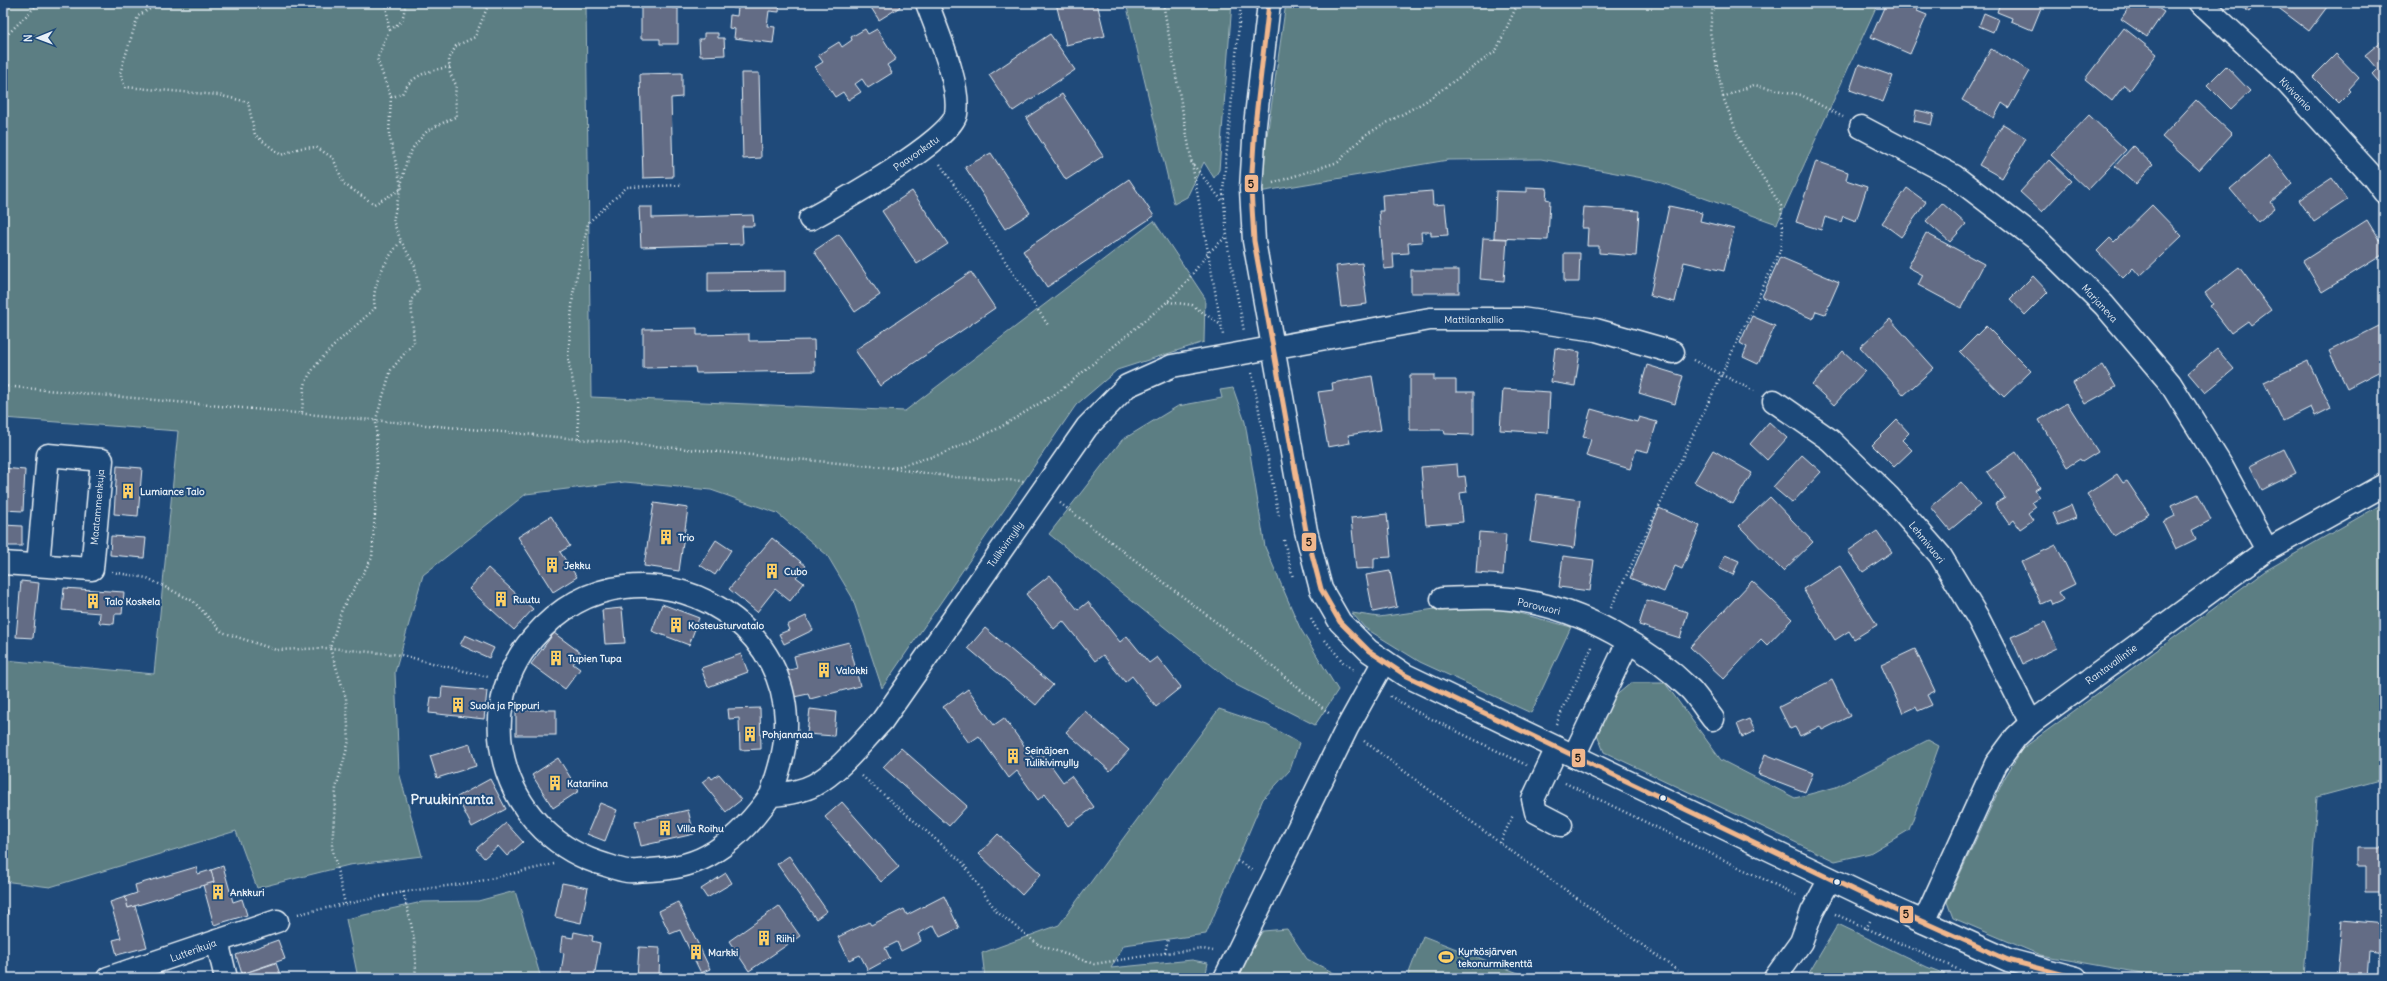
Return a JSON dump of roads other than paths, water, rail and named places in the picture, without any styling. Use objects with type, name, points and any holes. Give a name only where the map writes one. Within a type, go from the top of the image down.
[{"type":"street","name":"Paavonkatu","points":[[810,219],[941,136],[956,115],[957,91],[927,3]]},
{"type":"street","points":[[1269,3],[1255,125],[1251,189],[1254,241],[1306,531],[1321,589],[1340,622],[1369,651],[1405,675],[1830,879],[2008,960],[2076,978]]},
{"type":"street","name":"Kivivainio","points":[[2201,3],[2287,83],[2372,176],[2384,192]]},
{"type":"street","name":"Marjaneva","points":[[1861,127],[1954,176],[2040,241],[2104,304],[2170,384],[2221,465],[2267,550]]},
{"type":"street","name":"Mattilankallio","points":[[1274,347],[1430,319],[1522,319],[1596,330],[1673,352]]},
{"type":"street","name":"Tulikivimylly","points":[[771,795],[791,793],[813,785],[845,760],[882,721],[1087,427],[1127,386],[1172,366],[1274,347]]},
{"type":"street","name":"Lehmivuori","points":[[1774,401],[1830,440],[1889,497],[1940,555],[1978,618],[2031,723]]},
{"type":"street","name":"Maatammenkuja","points":[[48,455],[102,460],[92,569],[38,565],[48,455]]},
{"type":"street","name":"Rantavallintie","points":[[1924,922],[1996,764],[2016,737],[2031,723],[2267,550],[2384,485]]},
{"type":"street","points":[[3,563],[38,565]]},
{"type":"street","points":[[644,585],[679,590],[713,603],[746,629],[764,652],[779,684],[786,719],[784,755],[771,795],[748,826],[713,854],[672,869],[627,871],[584,859],[554,841],[529,816],[511,786],[501,752],[500,716],[507,682],[523,650],[546,622],[575,602],[602,591],[644,585]]},
{"type":"street","name":"Porovuori","points":[[1442,599],[1490,597],[1525,601],[1564,611],[1602,627],[1666,667],[1692,691],[1713,719]]},
{"type":"street","points":[[1560,825],[1536,812],[1533,799],[1566,752],[1628,642]]},
{"type":"street","points":[[1225,978],[1235,957],[1302,836],[1347,728],[1384,661]]},
{"type":"street","points":[[1775,978],[1801,942],[1812,912],[1830,879]]},
{"type":"street","name":"Lutterikuja","points":[[108,978],[164,970],[217,941],[277,921]]},
{"type":"street","points":[[217,941],[226,978]]},
{"type":"place","name":"Lumiance Talo","points":[[128,491]]},
{"type":"place","name":"Trio","points":[[666,537]]},
{"type":"place","name":"Jekku","points":[[552,565]]},
{"type":"place","name":"Cubo","points":[[772,571]]},
{"type":"place","name":"Ruutu","points":[[501,599]]},
{"type":"place","name":"Talo Koskela","points":[[93,601]]},
{"type":"place","name":"Kosteusturvatalo","points":[[676,625]]},
{"type":"place","name":"Tupien Tupa","points":[[556,658]]},
{"type":"place","name":"Valokki","points":[[824,670]]},
{"type":"place","name":"Suola ja Pippuri","points":[[458,705]]},
{"type":"place","name":"Pohjanmaa","points":[[750,734]]},
{"type":"place","name":"Seinäjoen Tulikivimylly","points":[[1013,756]]},
{"type":"place","name":"Katariina","points":[[555,783]]},
{"type":"place","name":"Villa Roihu","points":[[665,828]]},
{"type":"place","name":"Ankkuri","points":[[218,892]]},
{"type":"place","name":"Riihi","points":[[764,938]]},
{"type":"place","name":"Markki","points":[[696,952]]},
{"type":"place","name":"Kyrkösjärven tekonurmikenttä","points":[[1446,957]]},
{"type":"district","name":"Pruukinranta","points":[[452,799]]}]
